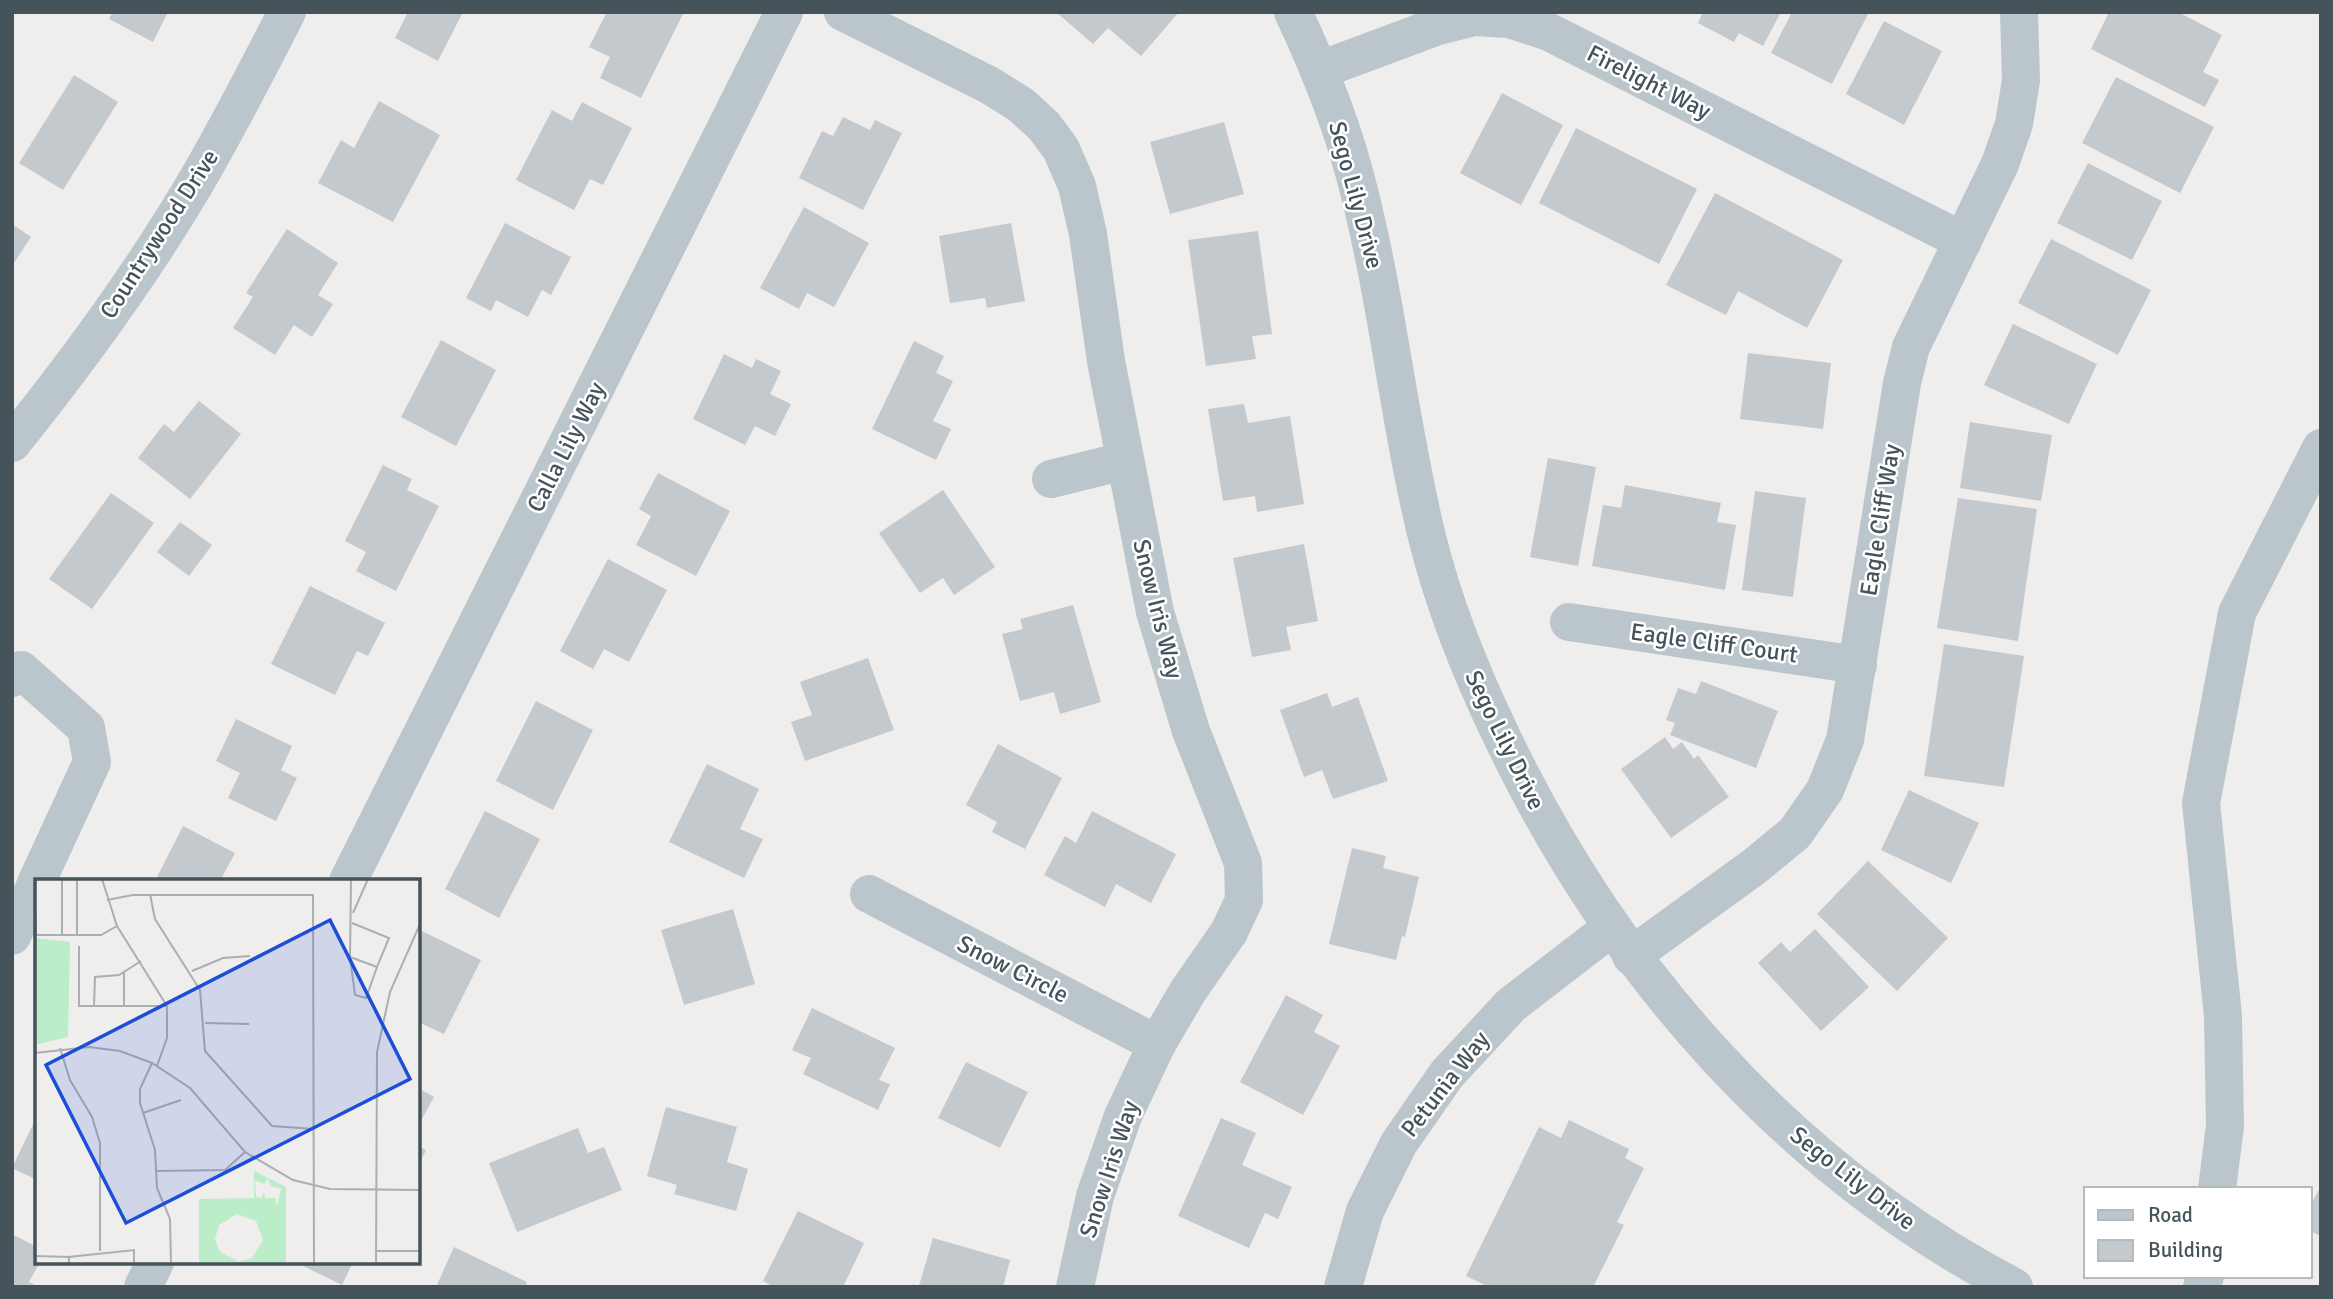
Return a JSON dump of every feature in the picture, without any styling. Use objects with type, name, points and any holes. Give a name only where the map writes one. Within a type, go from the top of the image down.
[{"type":"street","name":"Countrywood Drive","points":[[12,443],[48,399],[130,284],[203,169],[287,12]]},
{"type":"street","name":"Calla Lily Way","points":[[349,879],[784,12]]},
{"type":"street","name":"Snow Iris Way","points":[[843,12],[989,85],[1021,105],[1044,126],[1060,149],[1077,186],[1088,234],[1106,362],[1155,612],[1191,730],[1243,863],[1244,900],[1229,932],[1188,991],[1157,1044],[1123,1116],[1095,1196],[1075,1287]]},
{"type":"street","name":"Sego Lily Drive","points":[[1293,12],[1320,69],[1359,188],[1384,304],[1401,419],[1427,540],[1469,670],[1533,802],[1621,942],[1717,1060],[1800,1140],[1890,1210],[2014,1287]]},
{"type":"street","name":"Eagle Cliff Way","points":[[1621,942],[1755,866],[1795,833],[1825,790],[1845,740],[1902,383],[1912,347],[2000,164],[2014,124],[2021,80],[2019,12]]},
{"type":"street","name":"Firelight Way","points":[[1320,69],[1438,26],[1474,17],[1509,19],[1549,32],[1964,241]]},
{"type":"street","points":[[2217,1187],[2225,1126],[2223,1016],[2201,803],[2237,613],[2321,448]]},
{"type":"street","points":[[1051,479],[1124,461]]},
{"type":"street","name":"Eagle Cliff Court","points":[[1569,622],[1858,665]]},
{"type":"street","points":[[12,678],[21,670],[86,728],[92,762],[38,879]]},
{"type":"street","points":[[12,936],[35,885]]},
{"type":"street","name":"Snow Circle","points":[[869,894],[1157,1044]]},
{"type":"street","name":"Petunia Way","points":[[1346,1285],[1365,1211],[1399,1143],[1447,1074],[1511,1004],[1621,942]]},
{"type":"street","points":[[143,1287],[154,1264]]},
{"type":"building","points":[[113,12],[168,12],[153,42],[109,19]]},
{"type":"building","points":[[408,12],[463,12],[438,61],[395,38]]},
{"type":"building","points":[[607,12],[683,14],[641,98],[600,78],[610,57],[589,47]]},
{"type":"building","points":[[1056,12],[1179,12],[1141,56],[1108,28],[1093,44]]},
{"type":"building","points":[[1703,12],[1781,12],[1763,46],[1739,33],[1734,42],[1698,23]]},
{"type":"building","points":[[1792,12],[1869,12],[1832,84],[1771,53]]},
{"type":"building","points":[[2109,12],[2178,12],[2222,35],[2203,72],[2219,80],[2205,107],[2091,49]]},
{"type":"building","points":[[1884,21],[1942,51],[1904,125],[1846,94]]},
{"type":"building","points":[[74,75],[118,102],[63,190],[19,163]]},
{"type":"building","points":[[2116,77],[2214,127],[2180,193],[2082,143]]},
{"type":"building","points":[[1502,93],[1563,125],[1521,205],[1460,173]]},
{"type":"building","points":[[379,101],[440,135],[393,222],[318,183],[341,140],[354,148]]},
{"type":"building","points":[[582,102],[632,128],[603,185],[590,179],[574,210],[516,180],[552,110],[572,121]]},
{"type":"building","points":[[843,117],[870,130],[875,120],[902,133],[863,210],[799,178],[822,131],[833,136]]},
{"type":"building","points":[[1224,122],[1244,194],[1170,214],[1150,142]]},
{"type":"building","points":[[1576,128],[1697,189],[1659,264],[1539,203]]},
{"type":"building","points":[[2088,163],[2162,201],[2132,260],[2057,223]]},
{"type":"building","points":[[1715,193],[1843,260],[1807,328],[1738,291],[1726,315],[1666,285]]},
{"type":"building","points":[[804,207],[869,243],[834,307],[807,293],[799,309],[760,288]]},
{"type":"building","points":[[505,223],[571,257],[551,295],[542,290],[528,317],[496,300],[491,311],[466,298]]},
{"type":"building","points":[[1011,223],[1025,301],[987,308],[985,298],[950,303],[939,236]]},
{"type":"building","points":[[12,224],[31,237],[12,266]]},
{"type":"building","points":[[287,229],[338,263],[318,295],[333,304],[312,337],[294,325],[275,355],[233,328],[253,297],[246,293]]},
{"type":"building","points":[[1258,231],[1272,334],[1252,336],[1256,359],[1206,366],[1188,240]]},
{"type":"building","points":[[2051,239],[2151,290],[2118,355],[2018,303]]},
{"type":"building","points":[[2013,324],[2097,364],[2069,424],[1984,385]]},
{"type":"building","points":[[441,340],[496,370],[456,446],[401,417]]},
{"type":"building","points":[[914,341],[944,356],[936,373],[953,381],[933,421],[951,429],[936,460],[872,429]]},
{"type":"building","points":[[1748,353],[1831,363],[1823,429],[1740,419]]},
{"type":"building","points":[[724,354],[752,368],[756,359],[781,371],[770,394],[791,404],[775,436],[755,426],[745,445],[693,419]]},
{"type":"building","points":[[199,401],[241,434],[190,499],[138,458],[164,424],[174,432]]},
{"type":"building","points":[[1244,404],[1248,423],[1290,416],[1304,504],[1257,512],[1255,496],[1223,501],[1208,409]]},
{"type":"building","points":[[1970,422],[2052,435],[2041,501],[1960,488]]},
{"type":"building","points":[[1548,458],[1596,467],[1578,566],[1530,557]]},
{"type":"building","points":[[383,465],[412,479],[407,490],[439,506],[396,591],[356,571],[366,552],[345,541]]},
{"type":"building","points":[[658,473],[730,511],[696,576],[636,545],[651,516],[639,509]]},
{"type":"building","points":[[1625,485],[1721,503],[1717,522],[1736,525],[1725,590],[1592,566],[1603,505],[1621,508]]},
{"type":"building","points":[[943,490],[995,567],[954,595],[943,578],[920,593],[879,533]]},
{"type":"building","points":[[1755,491],[1806,498],[1793,597],[1742,590]]},
{"type":"building","points":[[111,493],[154,523],[92,609],[49,579]]},
{"type":"building","points":[[1958,498],[2037,509],[2018,641],[1937,628]]},
{"type":"building","points":[[180,522],[212,545],[189,576],[157,552]]},
{"type":"building","points":[[1304,544],[1318,621],[1286,627],[1291,650],[1252,657],[1233,558]]},
{"type":"building","points":[[608,559],[667,590],[629,662],[604,649],[593,669],[560,651]]},
{"type":"building","points":[[310,586],[385,623],[368,656],[357,651],[335,695],[271,664]]},
{"type":"building","points":[[1073,605],[1101,702],[1060,714],[1054,692],[1020,701],[1002,634],[1023,629],[1020,619]]},
{"type":"building","points":[[1944,644],[2024,656],[2004,787],[1924,776]]},
{"type":"building","points":[[868,658],[894,730],[805,761],[791,722],[812,715],[800,682]]},
{"type":"building","points":[[1701,681],[1778,711],[1756,768],[1670,735],[1675,723],[1666,720],[1678,688],[1696,694]]},
{"type":"building","points":[[1327,693],[1332,707],[1358,697],[1388,781],[1333,799],[1322,770],[1304,777],[1280,710]]},
{"type":"building","points":[[536,701],[593,730],[553,810],[496,781]]},
{"type":"building","points":[[236,719],[292,746],[281,770],[297,778],[276,821],[228,798],[240,773],[216,761]]},
{"type":"building","points":[[1665,737],[1673,749],[1682,742],[1694,759],[1698,755],[1729,797],[1671,838],[1621,769]]},
{"type":"building","points":[[998,744],[1062,778],[1025,849],[992,832],[997,822],[966,805]]},
{"type":"building","points":[[707,764],[759,789],[740,829],[763,839],[744,878],[669,842]]},
{"type":"building","points":[[1909,790],[1979,823],[1951,883],[1881,850]]},
{"type":"building","points":[[485,811],[540,839],[499,918],[445,889]]},
{"type":"building","points":[[1092,811],[1176,854],[1151,903],[1116,884],[1105,907],[1044,875],[1065,836],[1076,843]]},
{"type":"building","points":[[183,826],[235,853],[221,879],[156,879]]},
{"type":"building","points":[[1352,848],[1386,856],[1383,868],[1419,877],[1405,937],[1402,936],[1396,960],[1329,944]]},
{"type":"building","points":[[1868,861],[1948,938],[1897,991],[1817,914]]},
{"type":"building","points":[[733,909],[755,984],[684,1005],[661,930]]},
{"type":"building","points":[[1815,929],[1869,987],[1821,1031],[1758,963],[1781,942],[1790,952]]},
{"type":"building","points":[[422,931],[481,960],[444,1034],[420,1023]]},
{"type":"building","points":[[1286,995],[1323,1015],[1314,1032],[1340,1046],[1303,1115],[1240,1082]]},
{"type":"building","points":[[812,1008],[895,1048],[879,1080],[890,1084],[878,1110],[803,1074],[811,1058],[792,1050]]},
{"type":"building","points":[[966,1062],[1028,1092],[1000,1148],[938,1118]]},
{"type":"building","points":[[420,1089],[434,1097],[420,1122]]},
{"type":"building","points":[[666,1107],[737,1127],[727,1162],[748,1169],[736,1211],[674,1194],[677,1185],[647,1176]]},
{"type":"building","points":[[1221,1118],[1256,1133],[1242,1165],[1292,1187],[1278,1219],[1265,1213],[1249,1248],[1178,1216]]},
{"type":"building","points":[[35,1120],[35,1179],[12,1168]]},
{"type":"building","points":[[1569,1120],[1629,1149],[1625,1158],[1644,1168],[1617,1222],[1624,1225],[1593,1287],[1489,1287],[1466,1276],[1539,1127],[1561,1138]]},
{"type":"building","points":[[578,1128],[588,1153],[604,1147],[622,1190],[517,1232],[489,1163]]},
{"type":"building","points":[[420,1147],[426,1150],[420,1162]]},
{"type":"building","points":[[2321,1186],[2321,1236],[2312,1232],[2312,1202]]},
{"type":"building","points":[[798,1211],[864,1243],[843,1287],[774,1287],[763,1281]]},
{"type":"building","points":[[12,1234],[35,1246],[35,1264],[39,1264],[29,1282],[39,1287],[12,1287]]},
{"type":"building","points":[[933,1238],[1010,1260],[1003,1287],[912,1287],[913,1284],[919,1286]]},
{"type":"building","points":[[454,1247],[527,1282],[525,1287],[436,1287]]},
{"type":"building","points":[[299,1264],[352,1264],[342,1285]]}]
